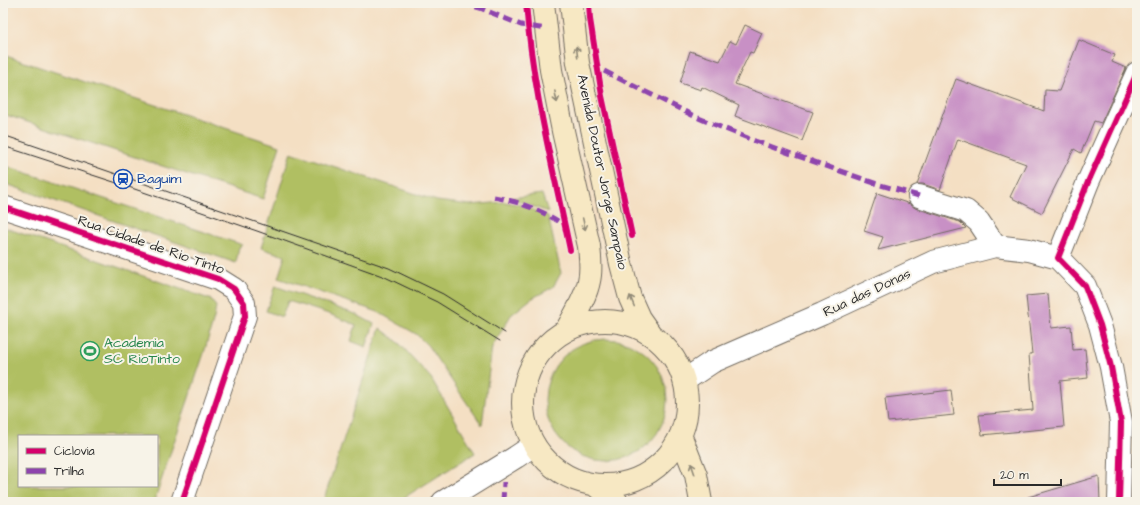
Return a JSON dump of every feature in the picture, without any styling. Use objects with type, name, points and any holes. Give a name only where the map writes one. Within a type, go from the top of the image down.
[{"type":"main road","name":"Avenida Doutor Jorge Sampaio","points":[[543,3],[551,70],[589,246],[591,263],[589,281],[576,314],[567,329]]},
{"type":"main road","name":"Avenida Doutor Jorge Sampaio","points":[[571,3],[578,62],[621,264],[630,298],[639,318],[651,335]]},
{"type":"main road","points":[[592,321],[617,321],[642,328],[651,335],[663,343],[672,354],[680,366],[685,380],[688,399],[687,418],[681,437],[667,459],[646,475],[622,484],[595,485],[571,478],[550,464],[534,445],[524,420],[523,393],[530,367],[546,345],[567,329],[592,321]]},
{"type":"main road","points":[[681,437],[696,475],[701,502]]},
{"type":"main road","points":[[595,485],[618,502]]},
{"type":"street","points":[[1119,502],[1129,421],[1109,360],[1100,325],[1085,286],[1058,258],[1088,182],[1137,73]]},
{"type":"street","points":[[919,196],[966,211],[979,222],[995,246]]},
{"type":"street","name":"Rua Cidade de Rio Tinto","points":[[3,207],[218,279],[234,289],[244,303],[245,316],[182,502]]},
{"type":"street","name":"Rua das Donas","points":[[685,380],[712,362],[822,314],[926,265],[965,253],[995,246],[1029,250],[1058,258]]},
{"type":"street","points":[[443,502],[534,445]]},
{"type":"green space","points":[[3,55],[280,146],[263,199],[3,114]]},
{"type":"green space","points":[[291,152],[437,201],[470,205],[505,202],[521,205],[548,216],[561,273],[553,287],[531,299],[511,315],[492,347],[482,425],[428,346],[416,334],[378,312],[278,278],[285,256],[261,248]]},
{"type":"green space","points":[[3,165],[243,245],[239,247],[236,263],[3,183]]},
{"type":"green space","points":[[542,194],[548,212],[511,198]]},
{"type":"green space","name":"Academia SC RioTinto","points":[[3,227],[212,300],[216,307],[204,353],[154,502],[3,502]]},
{"type":"green space","points":[[275,286],[355,314],[374,324],[366,347],[351,341],[356,325],[329,314],[288,301],[282,317],[266,311]]},
{"type":"green space","points":[[380,328],[398,342],[431,378],[475,453],[397,502],[323,502]]},
{"type":"green space","points":[[606,339],[618,340],[629,344],[640,349],[649,357],[657,366],[662,377],[666,388],[666,412],[662,423],[657,434],[649,443],[640,451],[629,456],[618,460],[606,461],[594,460],[583,456],[572,451],[563,443],[555,434],[550,423],[546,412],[545,400],[546,388],[550,377],[555,366],[563,357],[572,349],[583,344],[594,340]]},
{"type":"building","points":[[745,25],[762,33],[753,53],[750,52],[735,84],[813,112],[802,141],[735,116],[739,105],[702,87],[701,90],[680,83],[690,51],[720,61],[730,41],[736,44]]},
{"type":"building","points":[[1079,40],[1115,55],[1112,62],[1126,68],[1101,123],[1094,121],[1081,153],[1074,149],[1042,213],[1010,197],[1026,164],[958,139],[940,190],[923,184],[917,184],[956,79],[1044,111],[1045,90],[1059,91]]},
{"type":"building","points":[[877,193],[910,204],[915,208],[960,222],[966,228],[878,250],[883,237],[864,231]]},
{"type":"building","points":[[1048,294],[1051,328],[1071,326],[1073,350],[1085,349],[1088,378],[1060,381],[1064,427],[982,435],[979,415],[1033,410],[1029,354],[1032,354],[1026,296]]},
{"type":"building","points":[[951,390],[954,415],[888,422],[885,398]]},
{"type":"building","points":[[1099,476],[1100,502],[1029,502],[1028,497]]},
{"type":"tram line","points":[[3,135],[389,268],[443,294],[505,333]]},
{"type":"tram line","points":[[3,146],[257,231],[385,277],[437,302],[500,341]]},
{"type":"marked path","points":[[461,3],[480,8],[521,25],[546,29]]},
{"type":"marked path","points":[[604,71],[696,117],[755,141],[877,184],[919,196]]},
{"type":"marked path","points":[[494,197],[527,206],[558,221]]},
{"type":"marked path","points":[[503,502],[504,482]]},
{"type":"cycle path","points":[[526,3],[538,96],[570,250]]},
{"type":"cycle path","points":[[589,3],[590,19],[602,96],[632,236]]},
{"type":"cycle path","points":[[1119,502],[1121,422],[1111,367],[1100,325],[1085,286],[1058,258],[1088,182],[1137,73]]},
{"type":"cycle path","points":[[3,207],[218,279],[234,289],[244,303],[245,316],[182,502]]},
{"type":"place","name":"Baguim","points":[[123,179]]},
{"type":"place","name":"Academia SC RioTinto","points":[[90,351]]}]
